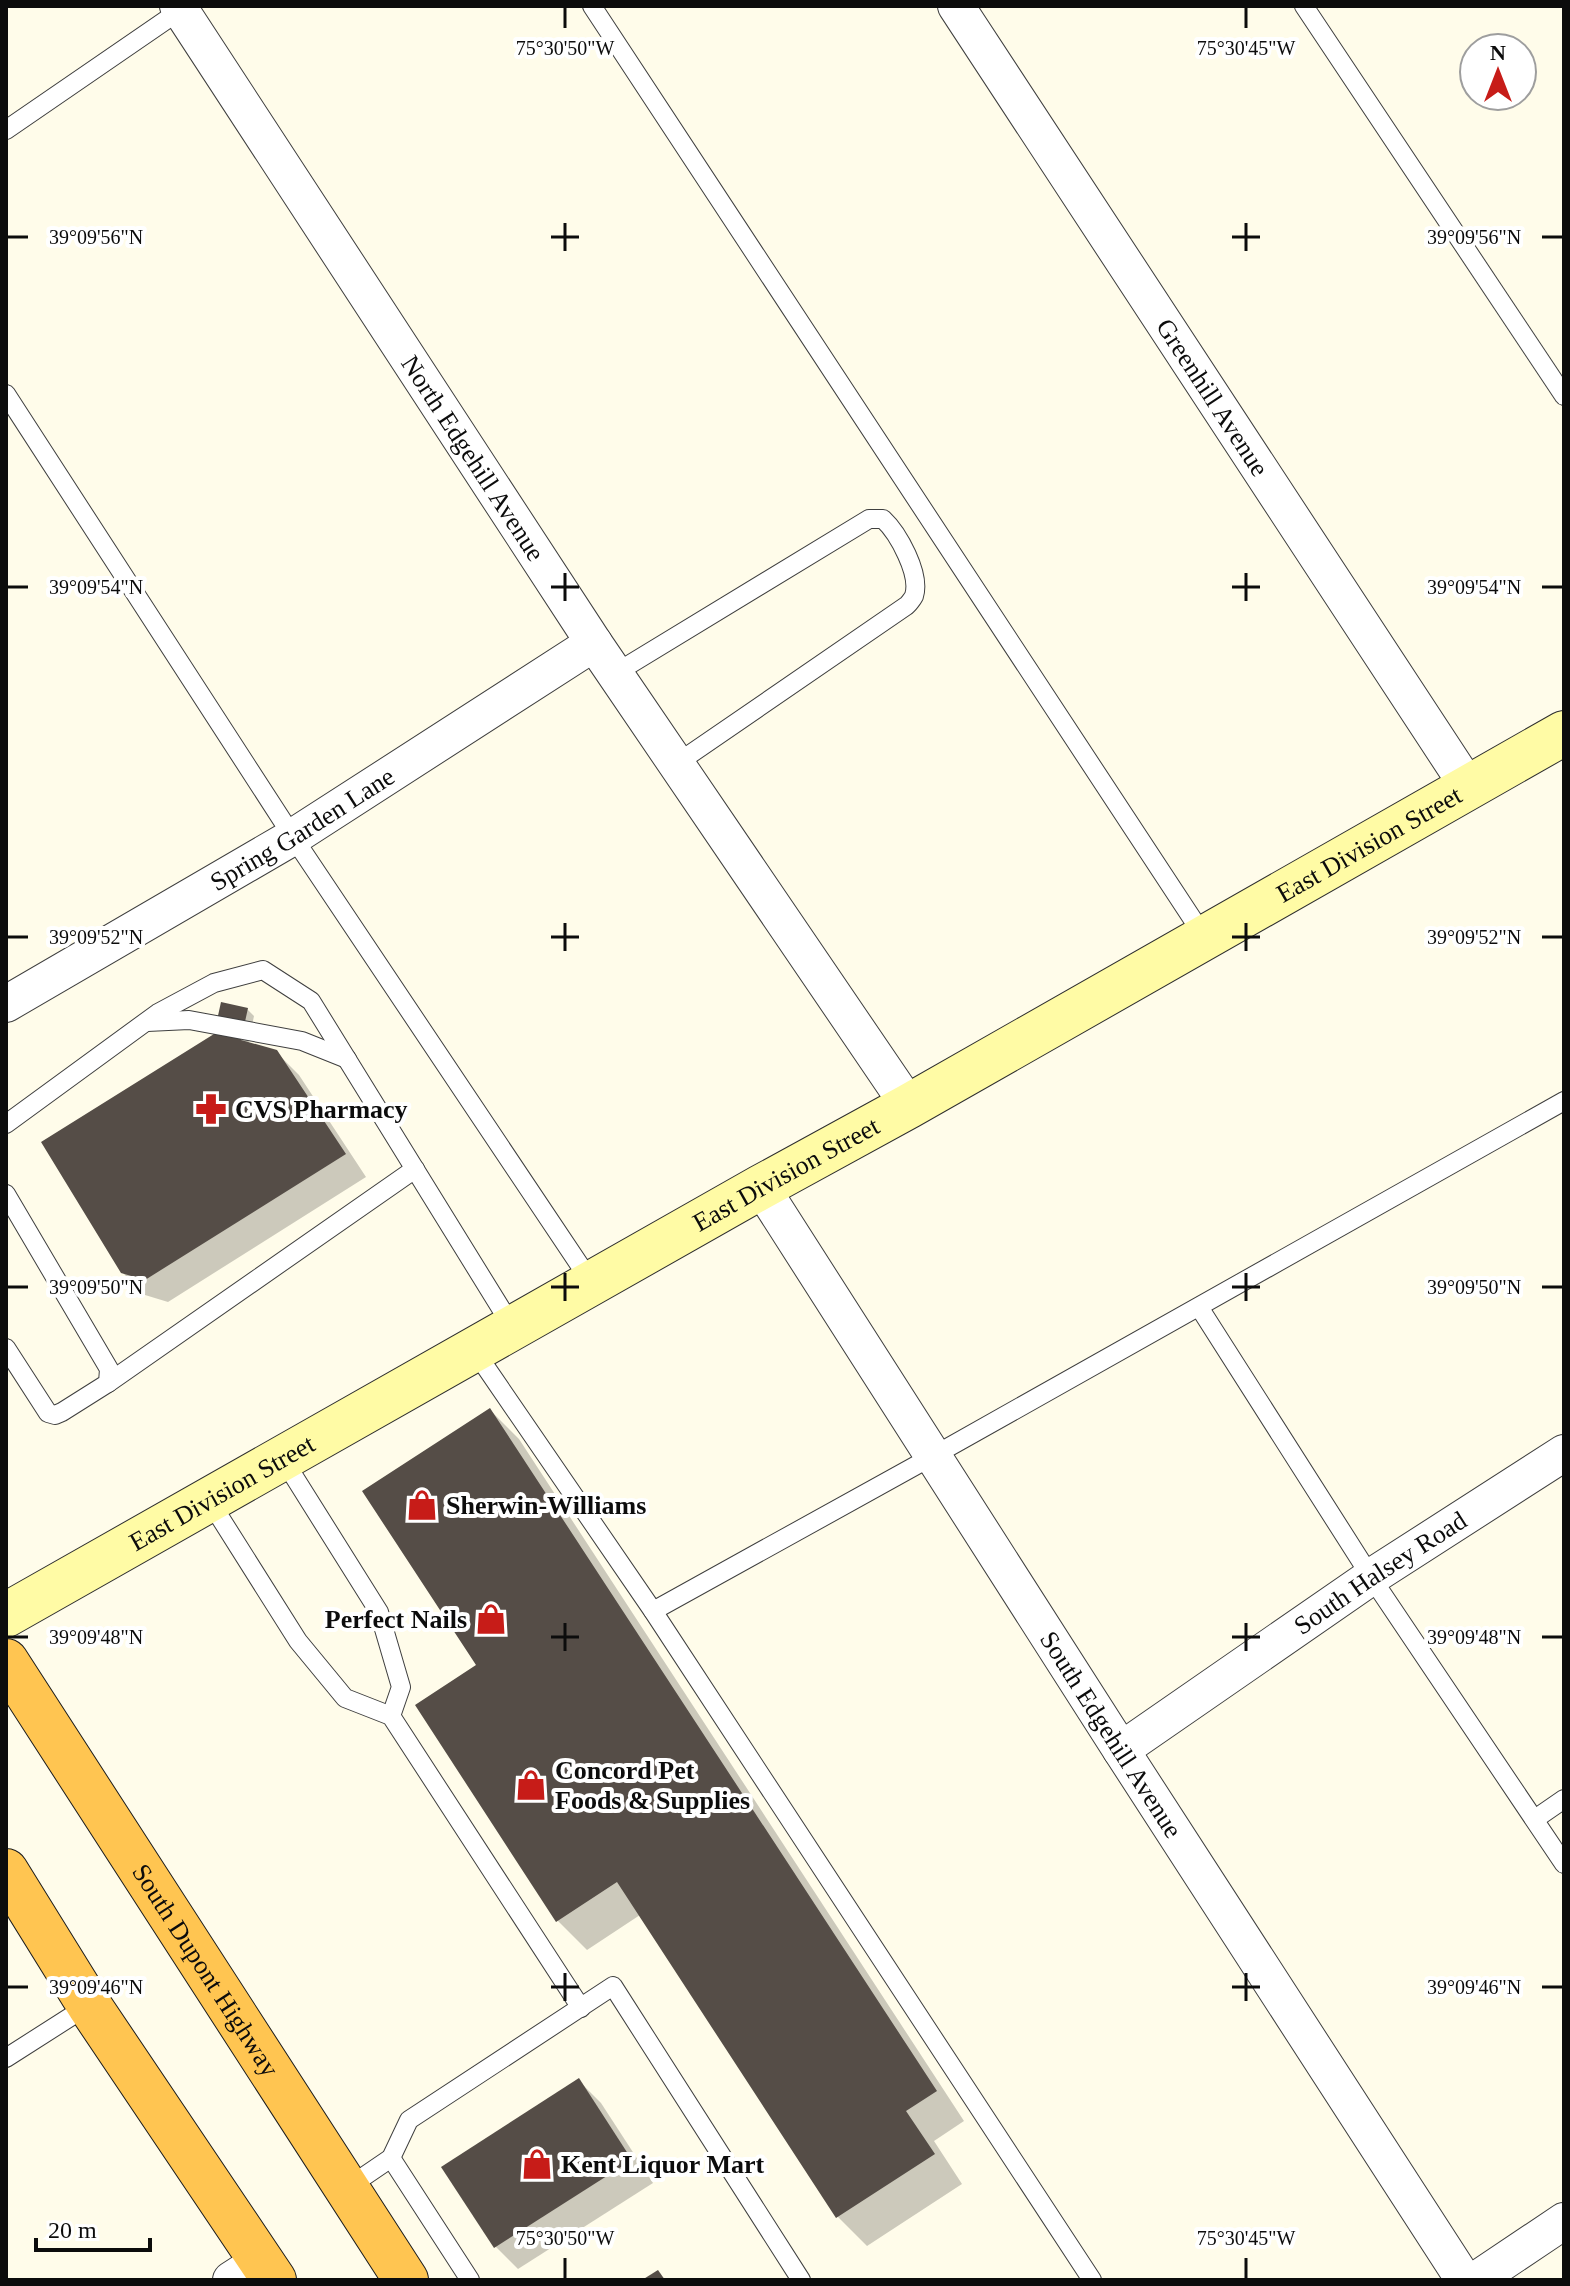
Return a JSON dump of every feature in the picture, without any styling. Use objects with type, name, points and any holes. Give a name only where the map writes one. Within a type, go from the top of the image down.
[{"type":"highway","name":"South Dupont Highway","points":[[6,1661],[406,2280]]},
{"type":"highway","points":[[6,1871],[256,2273]]},
{"type":"main road","name":"East Division Street","points":[[6,1615],[1564,733]]},
{"type":"street","name":"Greenhill Avenue","points":[[956,6],[1469,788]]},
{"type":"street","name":"North Edgehill Avenue","points":[[181,7],[614,674],[909,1106]]},
{"type":"street","name":"Spring Garden Lane","points":[[6,1004],[293,837],[594,643]]},
{"type":"street","name":"South Edgehill Avenue","points":[[761,1187],[1464,2280]]},
{"type":"street","name":"South Halsey Road","points":[[1121,1750],[1371,1577],[1564,1453]]},
{"type":"street","points":[[1476,2280],[1564,2221]]},
{"type":"lane","points":[[592,6],[1205,938]]},
{"type":"lane","points":[[1304,6],[1564,396]]},
{"type":"lane","points":[[6,130],[181,7]]},
{"type":"lane","points":[[6,394],[293,837],[591,1282]]},
{"type":"lane","points":[[614,674],[869,519],[883,519],[893,529],[907,554],[914,579],[914,597],[906,606],[676,764]]},
{"type":"lane","points":[[6,1124],[145,1022],[214,983],[263,970],[311,1001],[513,1328]]},
{"type":"lane","points":[[145,1022],[189,1020],[302,1041],[347,1059]]},
{"type":"lane","points":[[653,1611],[1564,1101]]},
{"type":"lane","points":[[6,1348],[48,1413],[55,1415],[62,1412],[415,1169]]},
{"type":"lane","points":[[6,1194],[109,1369],[108,1383]]},
{"type":"lane","points":[[1199,1307],[1371,1577],[1564,1864]]},
{"type":"lane","points":[[474,1350],[653,1611],[1092,2280]]},
{"type":"lane","points":[[283,1459],[379,1612],[401,1687],[391,1716]]},
{"type":"lane","points":[[209,1500],[298,1641],[345,1698],[391,1716],[581,2008]]},
{"type":"lane","points":[[1535,1819],[1564,1799]]},
{"type":"lane","points":[[347,2188],[391,2158],[409,2120],[613,1986],[801,2280]]},
{"type":"lane","points":[[6,2058],[89,2005]]},
{"type":"lane","points":[[391,2158],[470,2280]]},
{"type":"building","name":"CVS Pharmacy","points":[[221,1002],[248,1008],[241,1040],[277,1050],[346,1154],[145,1280],[121,1273],[41,1142],[214,1034]]},
{"type":"building","points":[[490,1408],[937,2091],[906,2111],[935,2154],[836,2218],[617,1882],[556,1922],[415,1705],[476,1665],[362,1491]]},
{"type":"building","name":"Kent Liquor Mart","points":[[579,2078],[632,2160],[494,2248],[441,2167]]},
{"type":"building","points":[[658,2270],[665,2280],[642,2280]]},
{"type":"place","name":"CVS Pharmacy","points":[[211,1109]]},
{"type":"place","name":"Sherwin-Williams","points":[[422,1505]]},
{"type":"place","name":"Perfect Nails","points":[[491,1619]]},
{"type":"place","name":"Concord Pet Foods & Supplies","points":[[531,1785]]},
{"type":"place","name":"Kent Liquor Mart","points":[[537,2164]]}]
